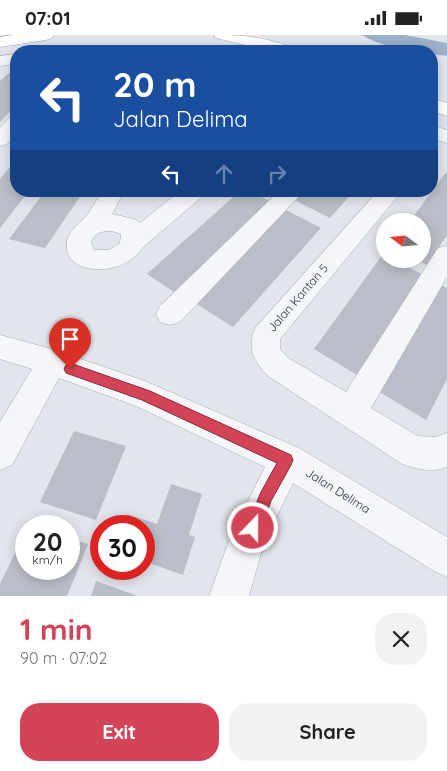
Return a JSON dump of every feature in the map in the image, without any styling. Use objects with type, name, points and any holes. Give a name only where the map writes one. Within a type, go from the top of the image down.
[{"type":"main road","points":[[0,42],[46,35]]},
{"type":"main road","points":[[222,35],[268,45]]},
{"type":"street","points":[[0,139],[10,128]]},
{"type":"street","points":[[109,197],[92,225],[82,233],[78,243],[81,252],[90,259],[103,261],[117,259],[128,251],[133,242],[188,197]]},
{"type":"street","points":[[170,314],[288,197]]},
{"type":"street","name":"Jalan Kantan 5","points":[[385,197],[266,335],[266,354],[278,367],[414,452],[439,454],[447,449]]},
{"type":"street","points":[[92,225],[104,221],[116,221],[127,225],[133,233],[133,242]]},
{"type":"street","points":[[351,413],[447,255]]},
{"type":"street","name":"Jalan Delima","points":[[0,347],[52,362],[145,395],[286,460],[447,558]]},
{"type":"street","points":[[0,453],[52,362]]},
{"type":"street","points":[[229,596],[234,576],[266,497],[286,460]]},
{"type":"water","points":[[362,35],[405,35],[447,43],[447,56],[438,55],[438,45],[386,45]]},
{"type":"building","points":[[10,73],[10,111],[0,122],[0,81]]},
{"type":"building","points":[[10,167],[10,197],[24,197],[0,228],[0,179]]},
{"type":"building","points":[[447,171],[447,235],[431,259],[431,213],[416,213],[428,197],[438,197],[438,183]]},
{"type":"building","points":[[40,197],[80,197],[45,248],[9,239]]},
{"type":"building","points":[[233,197],[262,197],[275,204],[180,296],[147,274]]},
{"type":"building","points":[[297,197],[349,197],[330,218],[294,200]]},
{"type":"building","points":[[286,210],[321,228],[233,327],[195,303]]},
{"type":"building","points":[[376,264],[376,268],[410,268],[422,274],[357,375],[314,349]]},
{"type":"building","points":[[439,284],[447,288],[447,379],[426,420],[376,390]]},
{"type":"building","points":[[74,431],[126,446],[98,515],[90,515],[90,518],[40,502]]},
{"type":"building","points":[[171,484],[202,494],[189,535],[195,537],[183,575],[155,565],[155,523],[157,524]]},
{"type":"building","points":[[80,541],[88,544],[80,564]]},
{"type":"building","points":[[15,553],[15,580],[73,580],[67,596],[0,596],[0,584]]},
{"type":"building","points":[[96,581],[138,596],[91,596]]},
{"type":"route","points":[[70,369],[145,395],[286,460],[266,497],[253,528]]}]
